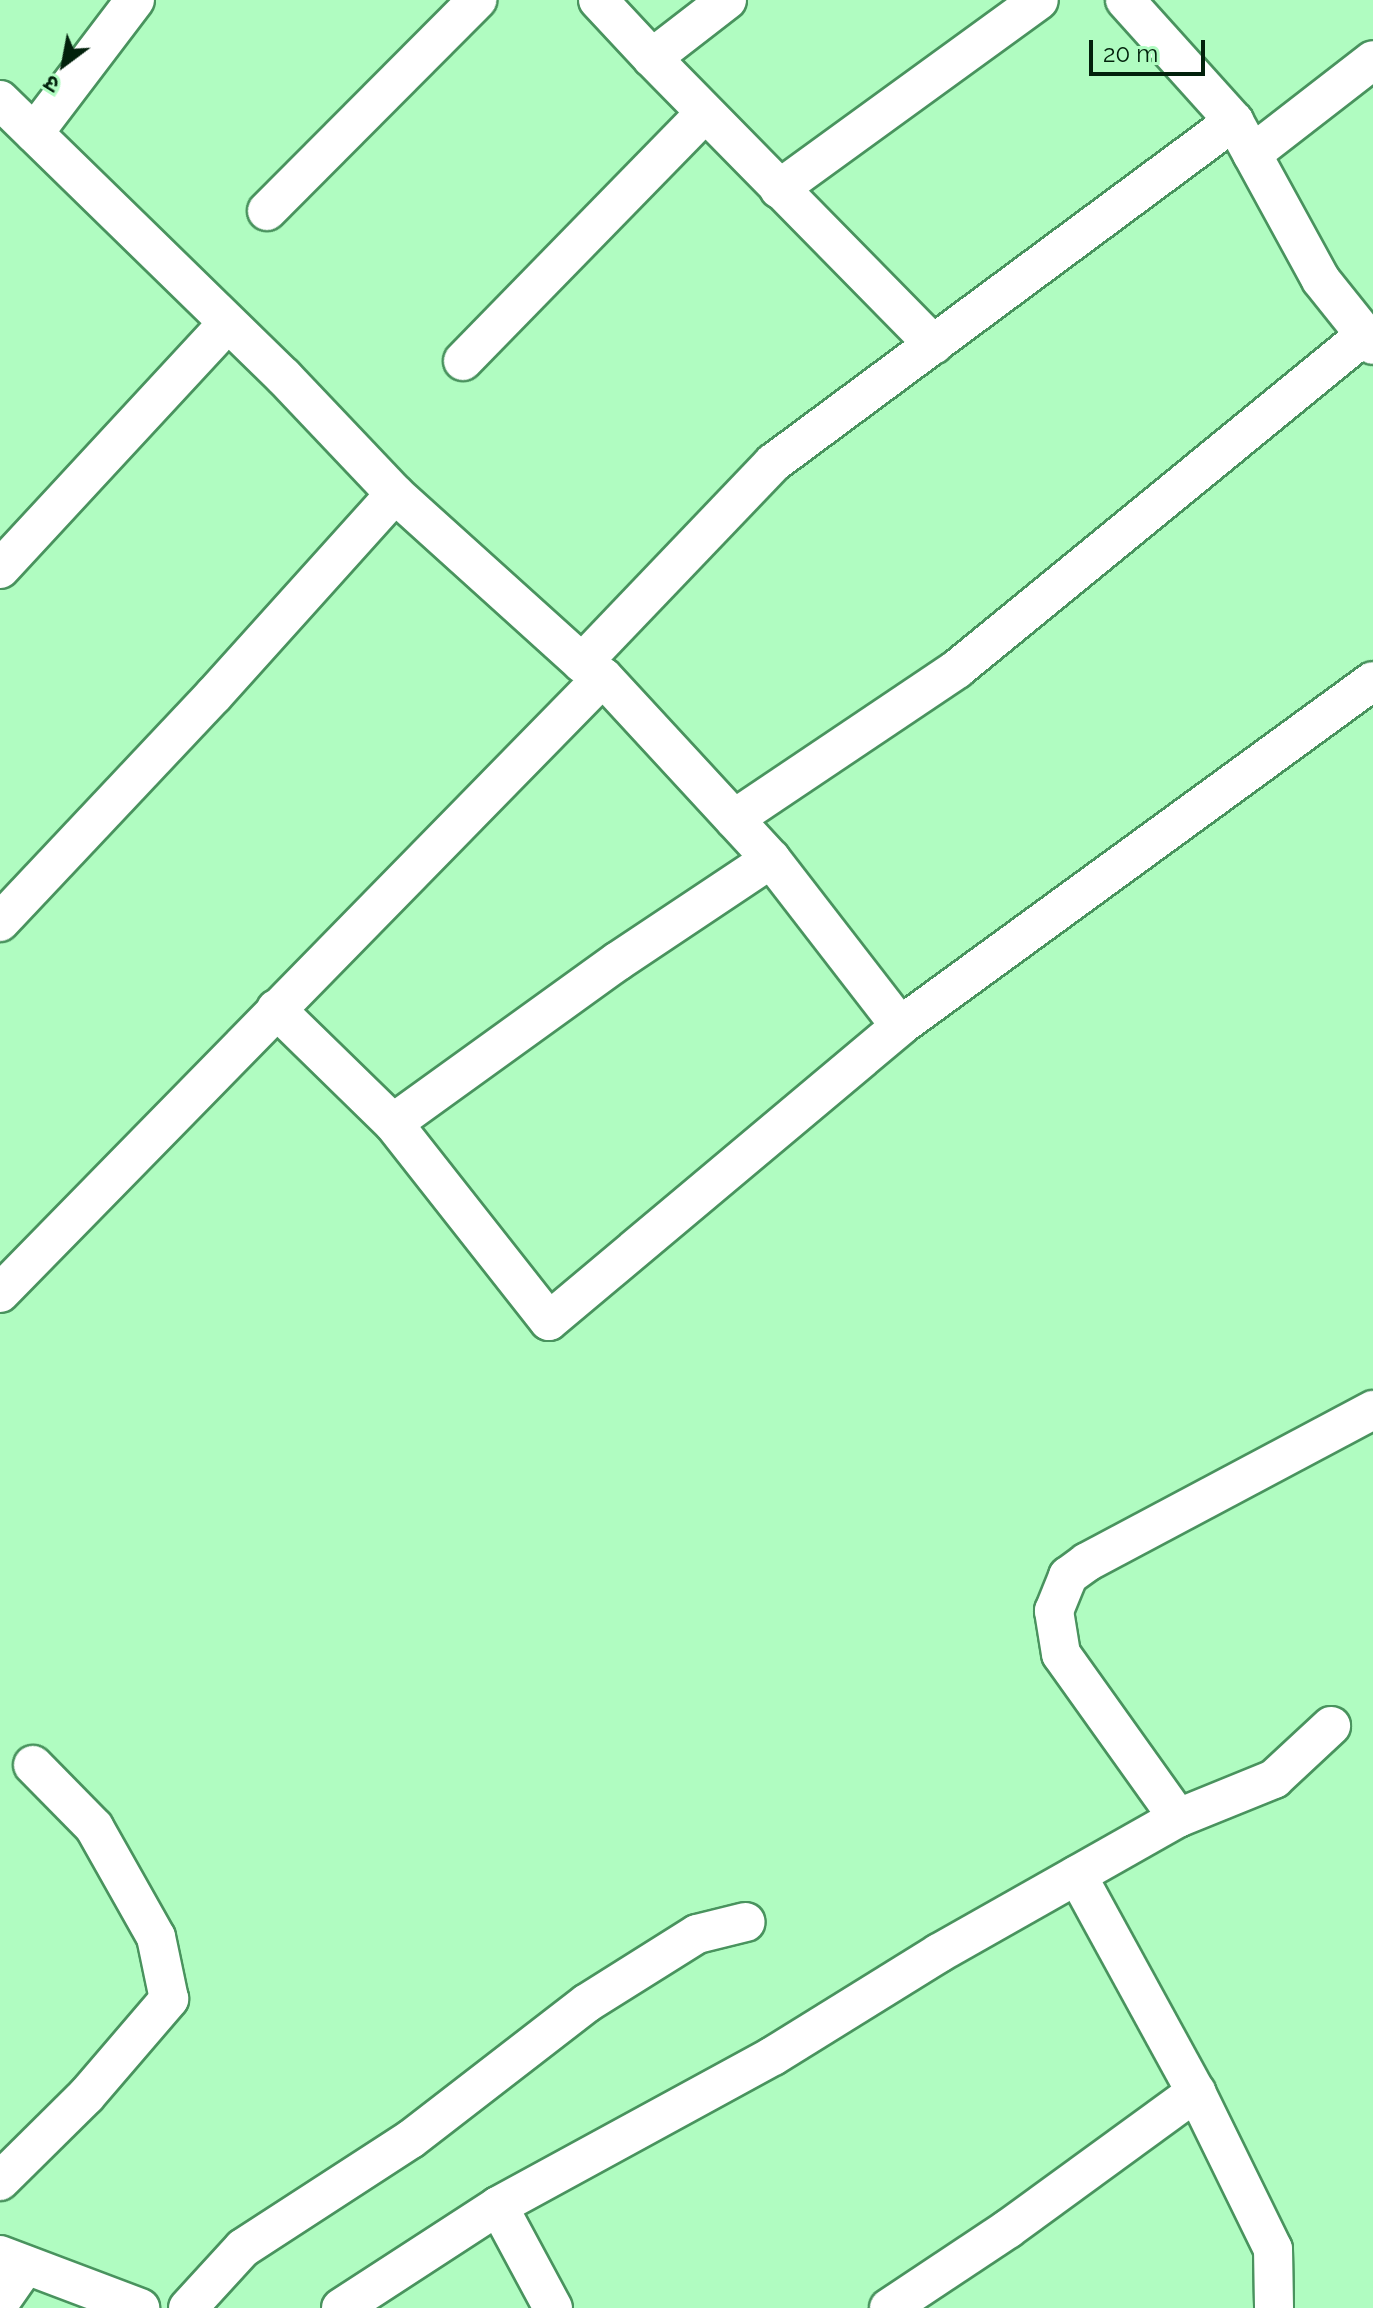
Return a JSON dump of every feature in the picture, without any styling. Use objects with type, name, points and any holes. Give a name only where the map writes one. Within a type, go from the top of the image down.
[{"type":"street","points":[[34,133],[135,0]]},
{"type":"street","points":[[267,211],[477,0]]},
{"type":"street","points":[[598,0],[704,114],[934,345]]},
{"type":"street","points":[[652,58],[727,0]]},
{"type":"street","points":[[779,189],[1039,0]]},
{"type":"street","points":[[734,819],[957,669],[1369,340],[1321,280],[1234,121],[1125,0]]},
{"type":"street","points":[[1252,154],[1373,60]]},
{"type":"street","points":[[0,100],[228,323],[395,494],[592,670],[771,859],[900,1026]]},
{"type":"street","points":[[463,361],[704,114]]},
{"type":"street","points":[[0,1293],[276,1009],[592,670],[773,463],[1234,121]]},
{"type":"street","points":[[0,569],[228,323]]},
{"type":"street","points":[[0,922],[213,696],[395,494]]},
{"type":"street","points":[[276,1009],[393,1123],[549,1321],[900,1026],[1373,681]]},
{"type":"street","points":[[393,1123],[618,961],[771,859]]},
{"type":"street","points":[[1178,1818],[1061,1654],[1054,1611],[1068,1576],[1087,1562],[1373,1410]]},
{"type":"street","points":[[341,2308],[498,2206],[773,2056],[939,1953],[1178,1818],[1274,1779],[1331,1726]]},
{"type":"street","points":[[0,2181],[86,2096],[169,1999],[156,1937],[94,1827],[33,1765]]},
{"type":"street","points":[[1077,1875],[1196,2092],[1273,2249],[1274,2308]]},
{"type":"street","points":[[188,2308],[243,2248],[411,2139],[587,2003],[697,1934],[746,1922]]},
{"type":"street","points":[[889,2308],[1008,2229],[1196,2092]]},
{"type":"street","points":[[498,2206],[553,2308]]},
{"type":"street","points":[[0,2302],[13,2260],[140,2308]]}]
